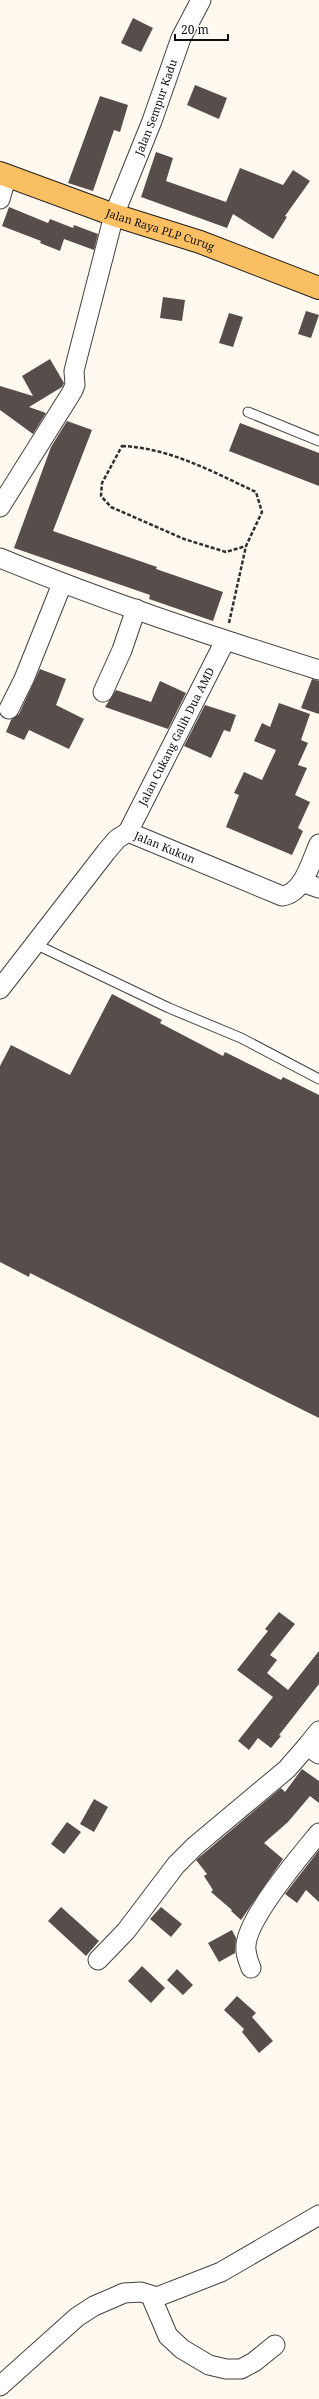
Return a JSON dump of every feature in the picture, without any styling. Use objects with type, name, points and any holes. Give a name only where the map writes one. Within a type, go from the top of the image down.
[{"type":"main road","name":"Jalan Raya PLP Curug","points":[[3,174],[114,215],[200,242],[319,288]]},
{"type":"street","name":"Jalan Sempur Kadu","points":[[0,508],[62,409],[75,385],[77,358],[114,215],[152,121],[181,38],[201,0]]},
{"type":"street","points":[[0,199],[3,174]]},
{"type":"street","points":[[0,558],[62,584],[225,641],[319,670]]},
{"type":"street","points":[[9,709],[24,679],[62,584]]},
{"type":"street","points":[[103,692],[122,650],[136,609]]},
{"type":"street","name":"Jalan Cukang Galih Dua AMD","points":[[128,832],[225,641]]},
{"type":"street","name":"Jalan Kukun","points":[[0,989],[106,852],[117,839],[128,832],[282,896],[289,895],[310,885],[319,844]]},
{"type":"street","points":[[98,1960],[126,1931],[176,1865],[195,1846],[287,1769],[313,1750],[319,1731]]},
{"type":"street","points":[[251,1968],[246,1945],[252,1924],[319,1833]]},
{"type":"street","points":[[0,2386],[78,2317],[94,2306],[124,2293],[141,2292],[157,2297],[221,2272],[319,2215]]},
{"type":"street","points":[[157,2297],[153,2304],[168,2336],[182,2349],[209,2365],[226,2369],[241,2369],[254,2362],[275,2345]]},
{"type":"lane","points":[[248,412],[319,441]]},
{"type":"lane","points":[[35,944],[169,1008],[241,1038],[319,1079]]},
{"type":"path","points":[[225,641],[246,546],[262,512],[256,492],[189,461],[143,447],[122,446],[102,483],[101,496],[111,507],[184,539],[226,552],[246,546]]},
{"type":"building","points":[[133,18],[153,28],[141,52],[121,43]]},
{"type":"building","points":[[195,85],[227,98],[219,119],[187,105]]},
{"type":"building","points":[[100,96],[128,105],[120,132],[114,130],[93,191],[68,183]]},
{"type":"building","points":[[156,152],[173,158],[166,181],[226,202],[240,168],[283,185],[293,170],[310,181],[285,216],[287,217],[273,239],[233,214],[227,228],[141,197]]},
{"type":"building","points":[[9,207],[48,223],[50,219],[73,228],[74,225],[98,234],[94,250],[64,239],[60,251],[40,243],[41,241],[2,226]]},
{"type":"building","points":[[163,297],[185,300],[182,321],[160,318]]},
{"type":"building","points":[[306,311],[319,315],[311,338],[298,334]]},
{"type":"building","points":[[229,313],[243,317],[233,347],[219,343]]},
{"type":"building","points":[[50,359],[64,383],[62,387],[29,407],[46,413],[33,434],[0,410],[0,386],[33,396],[22,376]]},
{"type":"building","points":[[67,421],[92,430],[53,531],[157,567],[156,569],[223,592],[213,621],[149,599],[150,595],[14,548],[51,447]]},
{"type":"building","points":[[240,423],[319,453],[319,486],[229,451]]},
{"type":"building","points":[[40,669],[66,679],[56,705],[84,719],[69,749],[29,730],[24,740],[6,732],[11,720],[19,714]]},
{"type":"building","points":[[312,679],[319,681],[319,714],[301,708]]},
{"type":"building","points":[[160,681],[186,693],[168,729],[105,707],[116,690],[151,702]]},
{"type":"building","points":[[279,703],[310,714],[301,740],[308,743],[298,765],[307,768],[295,795],[310,802],[298,828],[303,831],[292,855],[226,827],[239,795],[234,793],[244,772],[262,780],[276,750],[254,741],[262,723],[270,727]]},
{"type":"building","points":[[205,705],[236,715],[230,732],[224,730],[211,758],[184,746]]},
{"type":"building","points":[[112,994],[162,1020],[160,1023],[223,1056],[225,1052],[281,1080],[283,1077],[319,1095],[319,1418],[30,1273],[29,1277],[0,1262],[0,1066],[11,1045],[70,1075]]},
{"type":"building","points":[[279,1612],[295,1624],[270,1655],[277,1660],[267,1673],[288,1690],[319,1651],[319,1684],[279,1735],[281,1736],[271,1748],[258,1738],[249,1750],[238,1741],[273,1697],[237,1670],[268,1631],[265,1629]]},
{"type":"building","points":[[302,1769],[319,1781],[319,1803],[310,1796],[288,1822],[264,1843],[283,1859],[241,1920],[211,1892],[213,1890],[204,1876],[207,1874],[196,1860],[281,1788],[285,1792]]},
{"type":"building","points":[[94,1799],[108,1807],[94,1832],[80,1824]]},
{"type":"building","points":[[67,1822],[81,1832],[64,1854],[51,1844]]},
{"type":"building","points":[[319,1850],[319,1902],[306,1890],[297,1903],[285,1894]]},
{"type":"building","points":[[61,1907],[99,1941],[86,1956],[48,1921]]},
{"type":"building","points":[[161,1907],[182,1924],[171,1937],[150,1919]]},
{"type":"building","points":[[232,1930],[236,1938],[235,1953],[219,1962],[208,1943]]},
{"type":"building","points":[[142,1966],[165,1988],[151,2003],[128,1981]]},
{"type":"building","points":[[177,1969],[193,1985],[183,1995],[167,1980]]},
{"type":"building","points":[[237,1996],[256,2013],[252,2017],[273,2041],[259,2053],[242,2032],[244,2029],[224,2010]]}]
